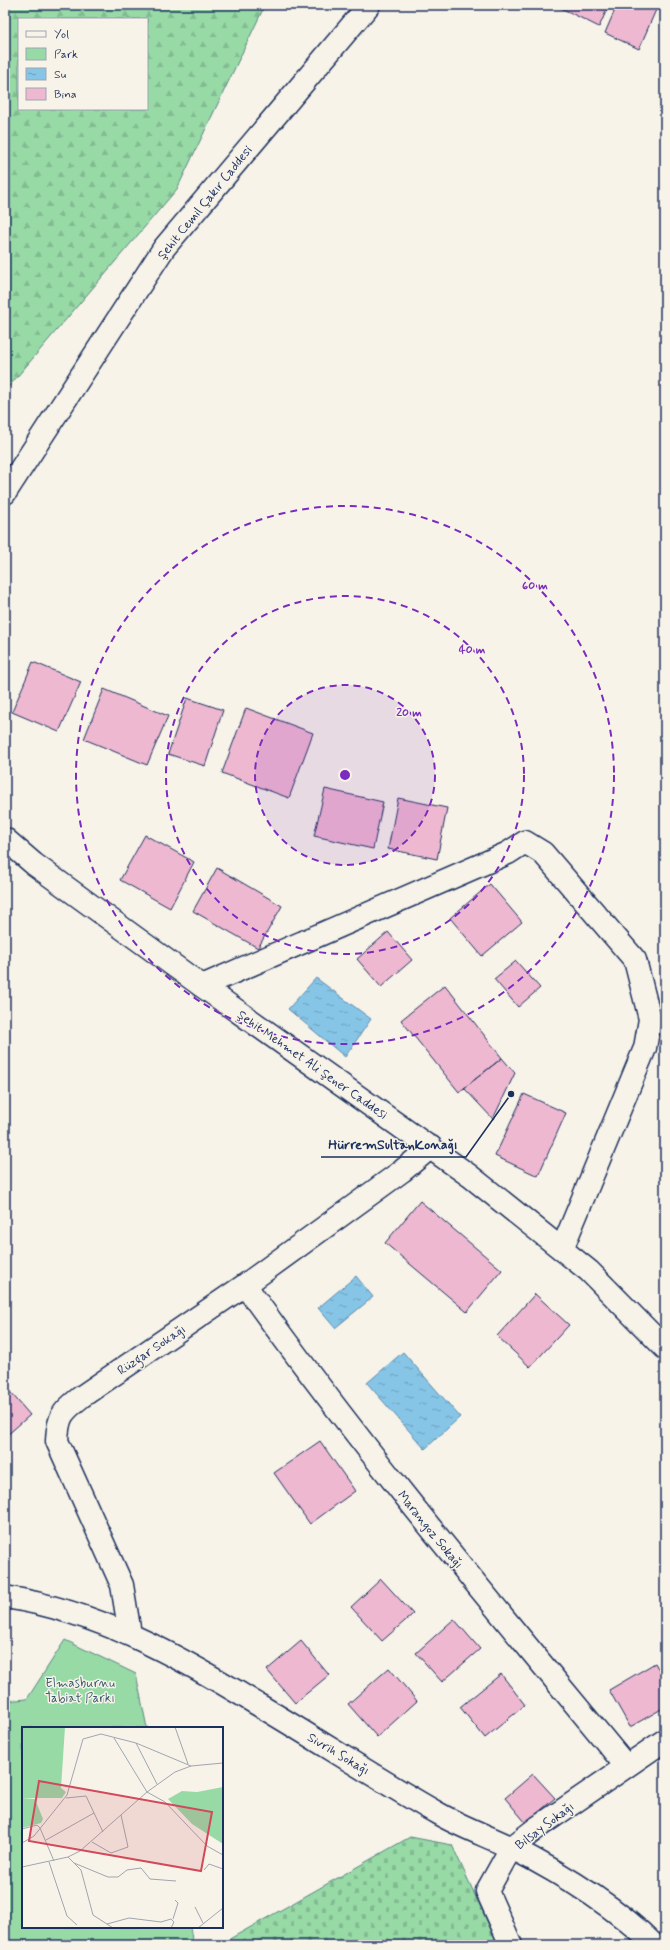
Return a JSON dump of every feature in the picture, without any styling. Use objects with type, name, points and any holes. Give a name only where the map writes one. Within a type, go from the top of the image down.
[{"type":"street","name":"Şehit Cemil Çakır Caddesi","points":[[5,493],[164,248],[368,5]]},
{"type":"street","name":"Şehit Mehmet Ali Şener Caddesi","points":[[5,839],[34,864],[202,986],[470,1176],[589,1271],[665,1348]]},
{"type":"street","points":[[202,986],[508,853],[525,842],[543,853],[635,960],[650,1019],[645,1048],[562,1249]]},
{"type":"street","name":"Rüzgar Sokağı","points":[[130,1634],[122,1585],[57,1441],[57,1424],[65,1410],[81,1397],[245,1285],[402,1171],[431,1147]]},
{"type":"street","name":"Marangoz Sokağı","points":[[245,1285],[299,1360],[432,1531],[626,1766]]},
{"type":"street","name":"Sivrih Sokağı","points":[[5,1597],[30,1601],[93,1620],[130,1634],[210,1675],[440,1815],[511,1848],[607,1905],[640,1931],[654,1945]]},
{"type":"street","name":"Bilsay Sokağı","points":[[511,1945],[487,1891],[511,1848],[665,1740]]},
{"type":"green space","points":[[5,5],[265,5],[177,189],[5,391]]},
{"type":"green space","name":"Elmasburnu Tabiat Parkı","points":[[65,1640],[136,1674],[147,1727],[22,1727],[22,1928],[190,1928],[193,1945],[5,1945],[5,1701],[27,1699]]},
{"type":"green space","points":[[410,1837],[452,1845],[498,1945],[219,1945]]},
{"type":"water","points":[[316,978],[371,1019],[345,1057],[288,1009]]},
{"type":"water","points":[[356,1276],[373,1297],[335,1328],[318,1308]]},
{"type":"water","points":[[403,1352],[460,1417],[425,1449],[367,1383]]},
{"type":"building","points":[[563,5],[609,5],[599,27],[561,8]]},
{"type":"building","points":[[617,5],[658,5],[639,49],[605,33]]},
{"type":"building","points":[[33,662],[81,682],[59,732],[12,712]]},
{"type":"building","points":[[104,689],[168,716],[147,765],[84,739]]},
{"type":"building","points":[[187,698],[223,710],[205,766],[168,754]]},
{"type":"building","points":[[246,708],[313,733],[289,798],[222,773]]},
{"type":"building","points":[[325,789],[383,802],[373,849],[314,836]]},
{"type":"building","points":[[398,798],[447,808],[437,859],[388,849]]},
{"type":"building","points":[[145,835],[194,862],[170,908],[120,880]]},
{"type":"building","points":[[217,868],[282,906],[258,948],[193,911]]},
{"type":"building","points":[[490,884],[522,922],[482,956],[450,918]]},
{"type":"building","points":[[388,932],[412,960],[381,987],[357,959]]},
{"type":"building","points":[[516,961],[540,988],[518,1007],[494,979]]},
{"type":"building","points":[[445,985],[502,1058],[459,1092],[401,1020]]},
{"type":"building","points":[[502,1058],[515,1073],[493,1119],[464,1088]]},
{"type":"building","points":[[524,1094],[566,1113],[538,1176],[495,1156]]},
{"type":"building","points":[[420,1201],[502,1270],[467,1312],[385,1243]]},
{"type":"building","points":[[535,1294],[569,1325],[530,1367],[497,1336]]},
{"type":"building","points":[[5,1386],[30,1415],[5,1437]]},
{"type":"building","points":[[320,1441],[355,1491],[310,1524],[274,1473]]},
{"type":"building","points":[[381,1579],[413,1614],[382,1641],[351,1607]]},
{"type":"building","points":[[454,1619],[480,1649],[442,1682],[416,1653]]},
{"type":"building","points":[[301,1641],[329,1675],[295,1703],[267,1670]]},
{"type":"building","points":[[655,1663],[665,1681],[665,1707],[630,1727],[609,1690]]},
{"type":"building","points":[[389,1668],[417,1701],[377,1737],[348,1704]]},
{"type":"building","points":[[501,1674],[525,1705],[485,1738],[460,1707]]},
{"type":"building","points":[[533,1774],[555,1798],[526,1823],[505,1798]]},
{"type":"place","name":"HürremSultanKonağı","points":[[511,1094]]}]
